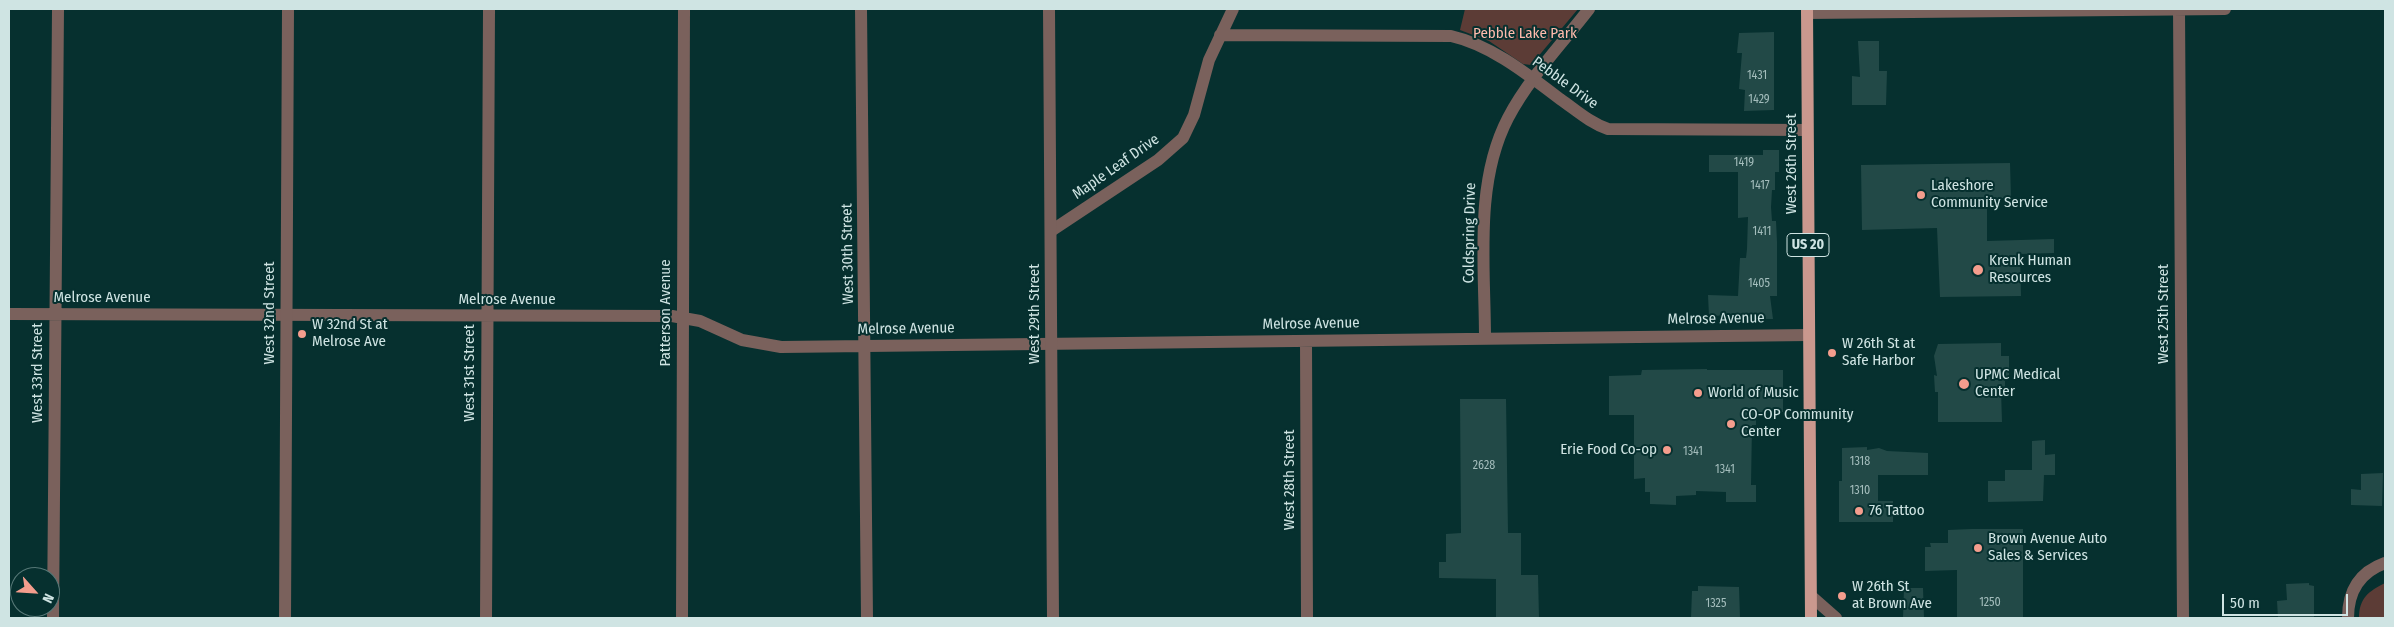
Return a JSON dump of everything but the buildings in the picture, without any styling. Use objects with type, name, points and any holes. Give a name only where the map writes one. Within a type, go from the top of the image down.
[{"type":"main road","name":"West 26th Street","points":[[1807,11],[1811,618]]},
{"type":"street","name":"West 33rd Street","points":[[53,618],[58,9]]},
{"type":"street","name":"West 32nd Street","points":[[285,618],[288,9]]},
{"type":"street","name":"West 31st Street","points":[[486,618],[489,9]]},
{"type":"street","name":"Patterson Avenue","points":[[682,618],[684,9]]},
{"type":"street","name":"West 30th Street","points":[[861,9],[867,618]]},
{"type":"street","name":"West 29th Street","points":[[1049,9],[1054,618]]},
{"type":"street","name":"Maple Leaf Drive","points":[[1051,232],[1158,160],[1182,138],[1192,122],[1202,79],[1233,9]]},
{"type":"street","name":"Coldspring Drive","points":[[1485,338],[1485,205],[1489,169],[1508,118],[1534,79],[1589,9]]},
{"type":"street","name":"West 25th Street","points":[[2178,9],[2183,618]]},
{"type":"street","points":[[1807,11],[2225,9]]},
{"type":"street","name":"Pebble Drive","points":[[1220,35],[1450,36],[1483,47],[1534,79],[1590,121],[1608,129],[1807,130]]},
{"type":"street","name":"Melrose Avenue","points":[[9,314],[682,317],[700,321],[742,340],[768,346],[1809,334]]},
{"type":"street","name":"West 28th Street","points":[[1306,341],[1307,618]]},
{"type":"street","points":[[2348,618],[2350,598],[2355,586],[2374,567],[2385,563]]},
{"type":"street","points":[[1811,596],[1836,618]]},
{"type":"green space","name":"Pebble Lake Park","points":[[1465,9],[1578,9],[1531,65],[1523,64],[1489,41],[1460,30]]},
{"type":"green space","points":[[2385,583],[2385,618],[2359,618],[2359,611],[2363,600],[2370,592]]},
{"type":"place","name":"Lakeshore Community Service","points":[[1921,195]]},
{"type":"place","name":"Krenk Human Resources","points":[[1978,270]]},
{"type":"place","name":"W 32nd St at Melrose Ave","points":[[302,334]]},
{"type":"place","name":"W 26th St at Safe Harbor","points":[[1832,353]]},
{"type":"place","name":"UPMC Medical Center","points":[[1964,384]]},
{"type":"place","name":"World of Music","points":[[1698,393]]},
{"type":"place","name":"CO-OP Community Center","points":[[1731,424]]},
{"type":"place","name":"Erie Food Co-op","points":[[1667,450]]},
{"type":"place","name":"76 Tattoo","points":[[1859,511]]},
{"type":"place","name":"Brown Avenue Auto Sales & Services","points":[[1978,548]]},
{"type":"place","name":"W 26th St at Brown Ave","points":[[1842,596]]}]
